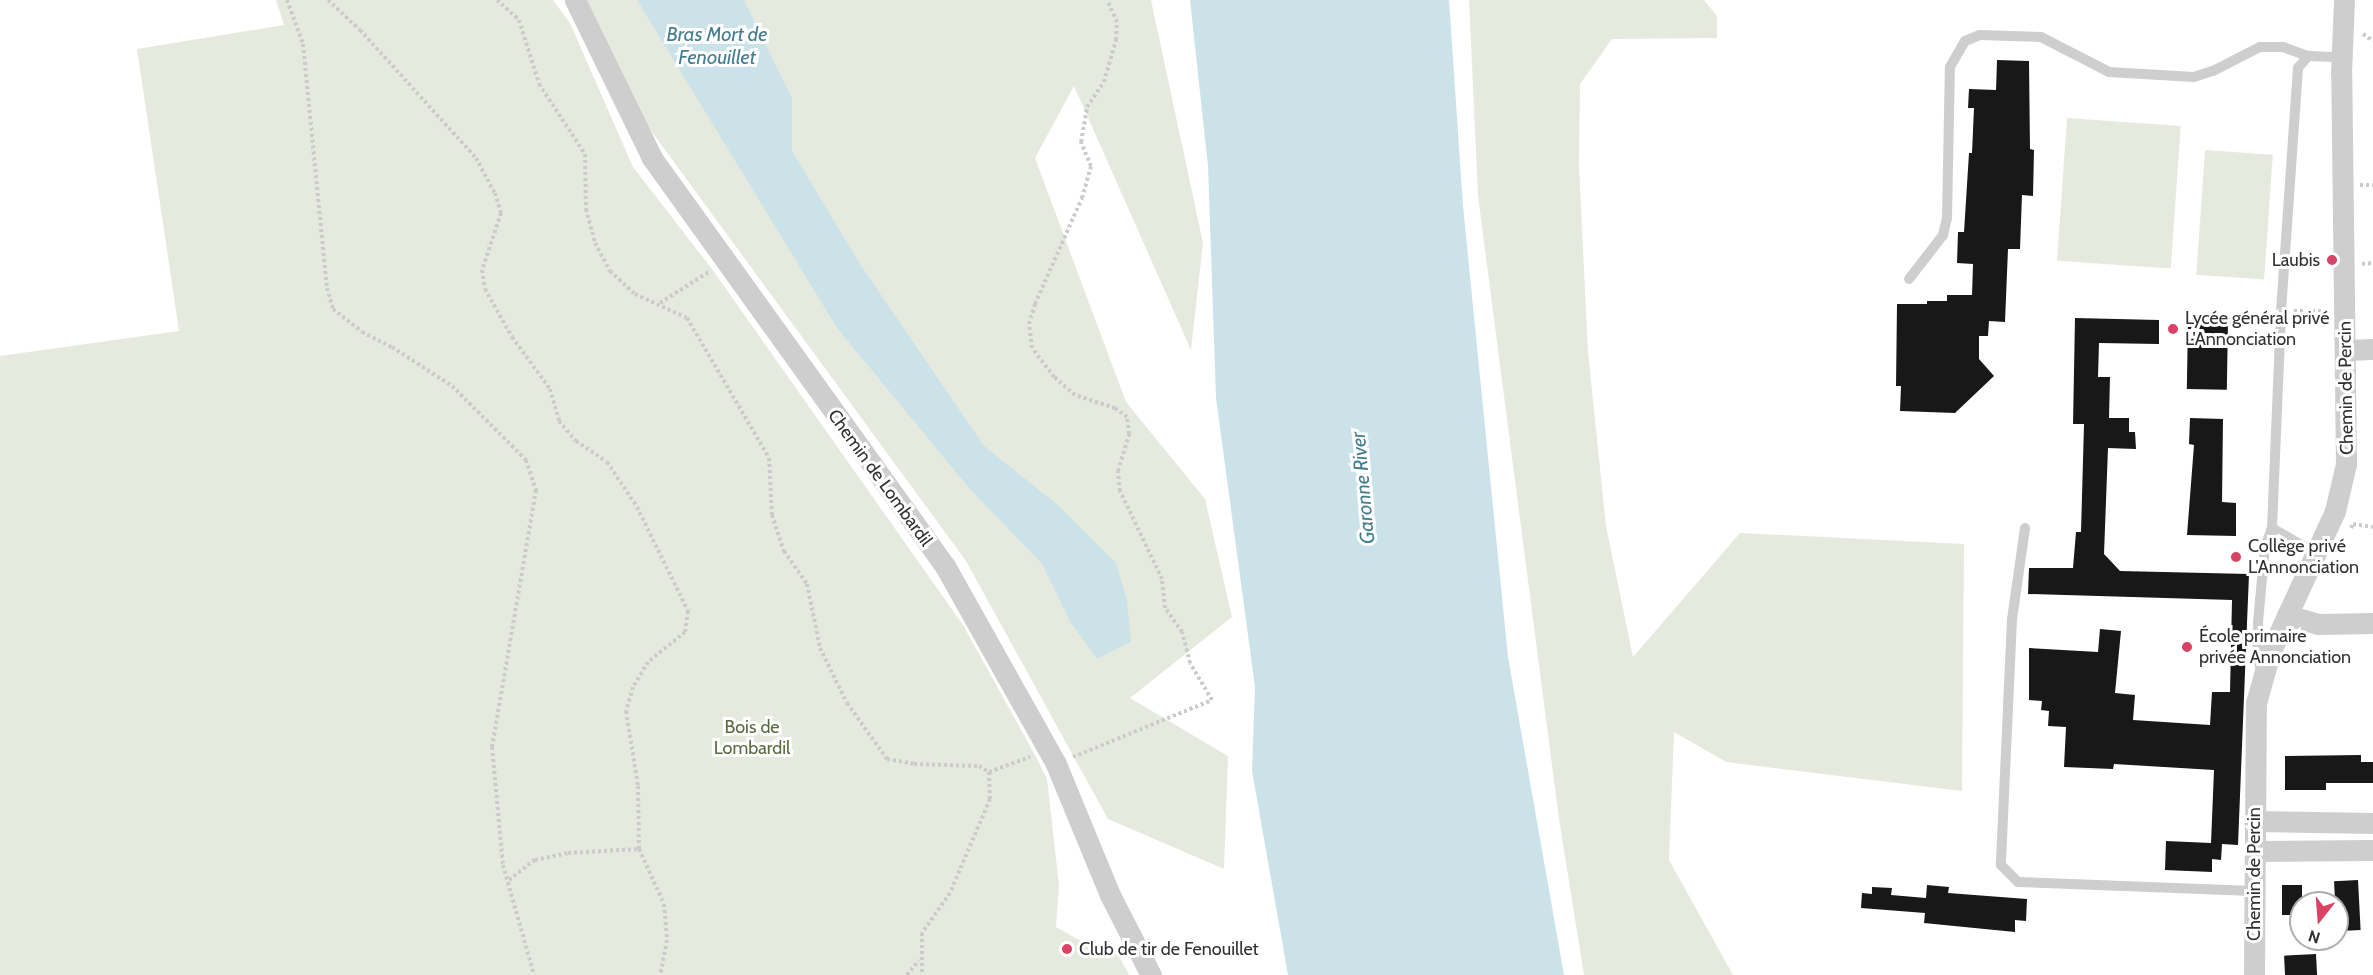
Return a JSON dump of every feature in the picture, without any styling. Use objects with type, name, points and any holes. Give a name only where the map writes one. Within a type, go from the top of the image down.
[{"type":"street","name":"Chemin de Lombardil","points":[[575,0],[652,158],[723,262],[945,566],[1052,757],[1110,895],[1151,975]]},
{"type":"street","name":"Chemin de Percin","points":[[2254,975],[2255,714],[2262,673],[2335,511],[2346,464],[2341,57],[2344,0]]},
{"type":"street","points":[[2346,350],[2373,349]]},
{"type":"street","points":[[2287,615],[2318,624],[2373,623]]},
{"type":"street","points":[[2254,821],[2373,823]]},
{"type":"street","points":[[2254,851],[2373,850]]},
{"type":"lane","points":[[1910,279],[1943,235],[1950,67],[1965,40],[1980,35],[2041,37],[2109,72],[2194,77],[2213,71],[2260,47],[2283,47],[2307,56],[2341,57]]},
{"type":"lane","points":[[2262,673],[2257,657],[2258,622],[2265,547],[2272,528],[2291,150],[2298,68],[2307,56]]},
{"type":"lane","points":[[2025,528],[2012,619],[2001,865],[2018,882],[2253,891]]},
{"type":"lane","points":[[2272,528],[2315,553]]},
{"type":"path","points":[[287,0],[303,44],[327,288],[333,309],[362,332],[392,347],[452,386],[526,460],[536,490],[492,747],[503,865],[534,975]]},
{"type":"path","points":[[328,0],[360,30],[476,158],[495,193],[501,213],[482,270],[485,289],[512,337],[550,388],[559,422],[576,441],[608,462],[637,507],[688,611],[685,632],[648,662],[633,687],[626,711],[638,786],[639,849],[664,904],[667,940],[660,975]]},
{"type":"path","points":[[497,0],[519,20],[538,84],[585,154],[586,209],[595,243],[605,262],[635,294],[660,303],[687,318],[769,458],[772,515],[784,551],[807,584],[820,648],[847,703],[887,759],[914,764],[980,766],[989,772],[1052,757],[1212,700],[1190,663],[1182,632],[1165,608],[1162,579],[1120,491],[1118,471],[1129,434],[1127,417],[1115,408],[1075,395],[1053,377],[1032,348],[1029,324],[1035,304],[1082,198],[1091,166],[1081,142],[1087,107],[1104,82],[1116,40],[1117,22],[1107,0]]},
{"type":"path","points":[[660,303],[723,262]]},
{"type":"path","points":[[2353,524],[2373,527]]},
{"type":"path","points":[[922,975],[920,959],[922,933],[950,893],[990,799],[989,772]]},
{"type":"path","points":[[509,880],[535,860],[568,853],[639,849]]},
{"type":"path","points":[[908,975],[920,959]]},
{"type":"green space","name":"Bois de Lombardil","points":[[276,0],[553,0],[570,23],[633,167],[712,269],[963,625],[1035,755],[1047,779],[1059,885],[1056,927],[1088,945],[1112,943],[1129,975],[0,975],[0,356],[179,331],[137,49],[284,25]]},
{"type":"green space","points":[[575,0],[1151,0],[1203,243],[1191,350],[1074,86],[1035,158],[1126,402],[1205,499],[1232,617],[1130,698],[1228,756],[1224,869],[1108,819],[966,561],[649,128]]},
{"type":"green space","points":[[1469,0],[1704,0],[1717,16],[1717,38],[1612,39],[1580,84],[1579,166],[1588,352],[1606,526],[1633,657],[1740,533],[1964,544],[1962,791],[1726,762],[1674,732],[1669,860],[1733,975],[1584,975],[1559,819],[1478,196]]},
{"type":"green space","points":[[2067,118],[2181,126],[2171,269],[2057,261]]},
{"type":"green space","points":[[2205,150],[2273,155],[2264,279],[2196,275]]},
{"type":"water","name":"Bras Mort de Fenouillet","points":[[637,0],[744,0],[792,98],[792,151],[860,264],[984,446],[1058,505],[1116,563],[1127,600],[1131,642],[1097,659],[1071,623],[1042,564],[969,488],[837,328]]},
{"type":"water","name":"Garonne River","points":[[1190,0],[1449,0],[1463,206],[1508,657],[1564,975],[1288,975],[1252,771],[1255,687],[1216,398],[1208,166]]},
{"type":"building","points":[[1997,60],[2029,61],[2030,149],[2034,150],[2033,196],[2022,195],[2020,249],[2008,249],[2005,322],[1989,321],[1988,336],[1979,336],[1979,359],[1994,376],[1955,413],[1900,411],[1901,386],[1896,386],[1897,304],[1927,304],[1927,301],[1947,301],[1947,295],[1972,295],[1973,264],[1957,263],[1958,232],[1964,232],[1969,153],[1972,153],[1974,108],[1968,108],[1969,89],[1996,90]]},
{"type":"building","points":[[2075,318],[2159,320],[2159,344],[2099,343],[2098,377],[2110,377],[2109,418],[2129,418],[2129,432],[2135,432],[2136,449],[2108,448],[2104,554],[2120,571],[2249,574],[2238,845],[2222,844],[2221,860],[2212,859],[2212,872],[2165,870],[2166,841],[2211,843],[2214,770],[2114,764],[2113,769],[2064,767],[2066,727],[2048,726],[2049,711],[2041,710],[2042,701],[2029,700],[2029,648],[2098,652],[2100,629],[2121,631],[2115,693],[2135,695],[2133,720],[2210,725],[2212,692],[2230,692],[2232,600],[2028,594],[2029,568],[2073,568],[2076,532],[2081,532],[2084,424],[2073,424]]},
{"type":"building","points":[[2188,321],[2228,322],[2227,390],[2187,389]]},
{"type":"building","points":[[2190,418],[2223,419],[2222,502],[2236,503],[2236,536],[2187,535],[2194,445],[2189,444]]},
{"type":"building","points":[[2361,755],[2361,762],[2373,762],[2373,783],[2326,783],[2326,790],[2285,790],[2285,756]]},
{"type":"building","points":[[2358,880],[2361,930],[2349,931],[2349,891],[2335,891],[2334,881]]},
{"type":"building","points":[[1927,885],[1949,887],[1948,893],[2027,899],[2026,921],[2015,920],[2015,932],[1924,923],[1925,913],[1861,908],[1862,893],[1872,894],[1872,887],[1892,888],[1891,895],[1926,898]]},
{"type":"building","points":[[2282,885],[2302,885],[2302,891],[2289,891],[2289,915],[2282,915]]},
{"type":"building","points":[[2316,954],[2317,975],[2285,975],[2284,956]]},
{"type":"place","name":"Laubis","points":[[2332,260]]},
{"type":"place","name":"Lycée général privé L'Annonciation","points":[[2173,329]]},
{"type":"place","name":"Collège privé L'Annonciation","points":[[2236,557]]},
{"type":"place","name":"École primaire privée Annonciation","points":[[2187,647]]},
{"type":"place","name":"Club de tir de Fenouillet","points":[[1067,949]]}]
